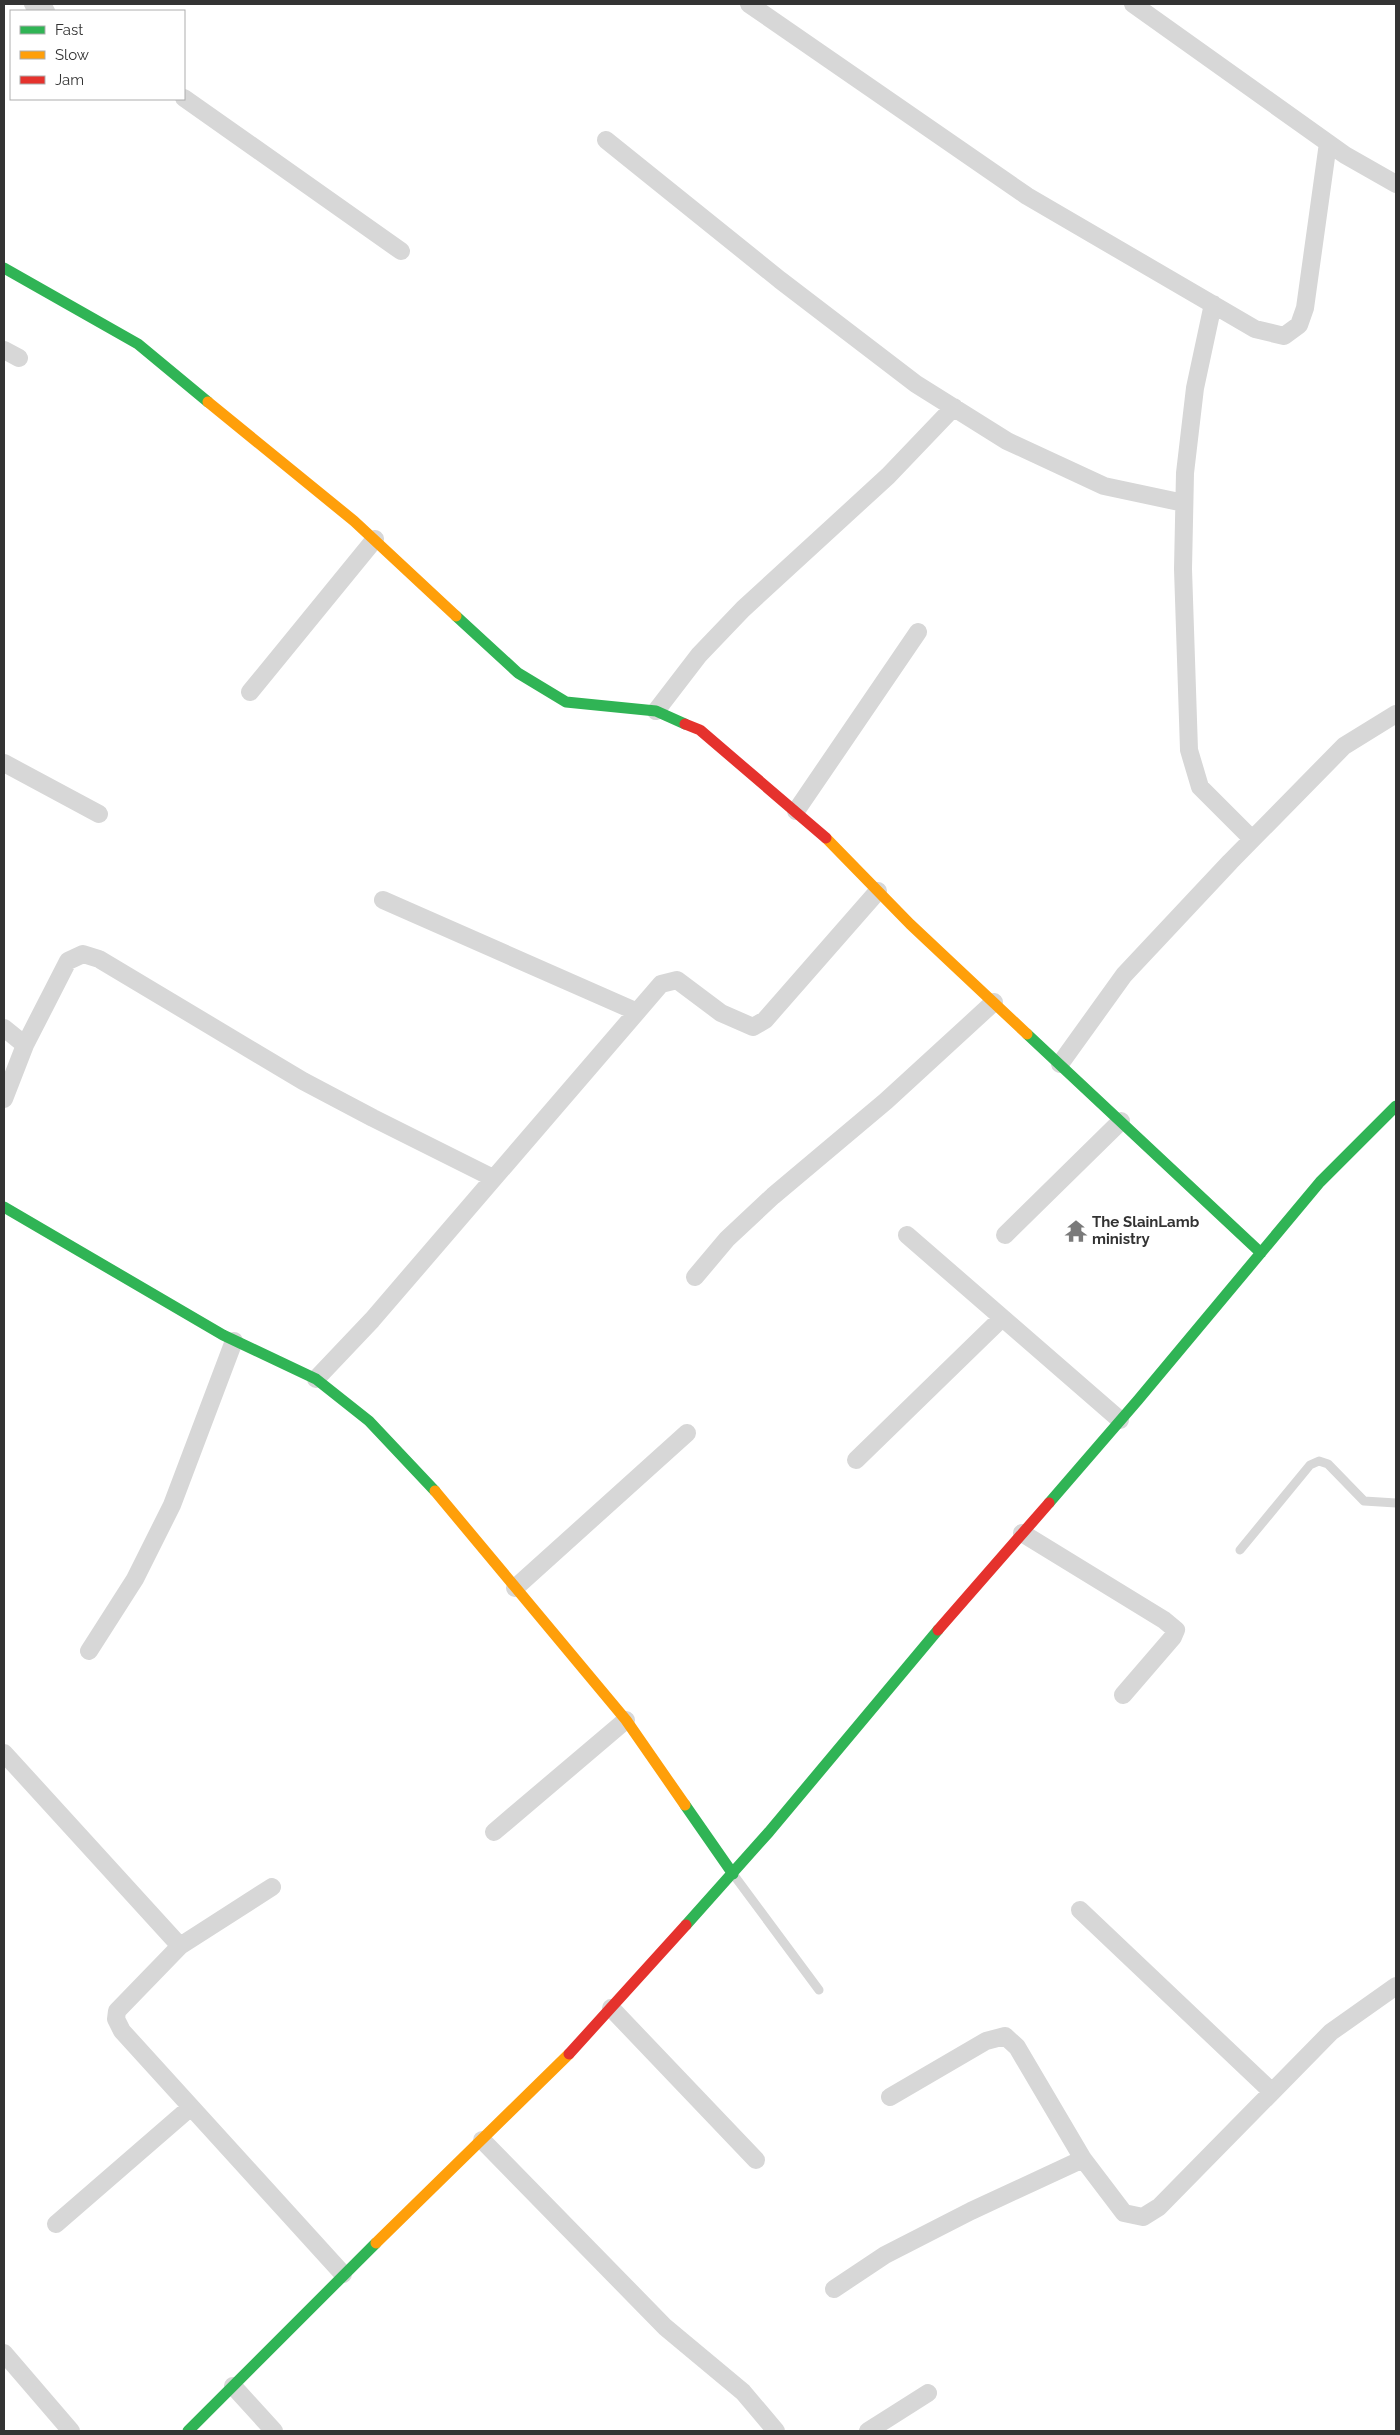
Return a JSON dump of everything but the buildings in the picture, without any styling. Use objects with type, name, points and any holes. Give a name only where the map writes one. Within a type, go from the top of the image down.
[{"type":"street","points":[[33,4],[44,10]]},
{"type":"street","points":[[749,4],[1027,196],[1255,329],[1284,336],[1299,325],[1305,308],[1328,143]]},
{"type":"street","points":[[1137,5],[1328,143],[1396,184]]},
{"type":"street","points":[[185,99],[401,251]]},
{"type":"street","points":[[606,140],[788,286],[916,384],[1007,441],[1104,486],[1184,503]]},
{"type":"street","points":[[4,268],[138,344],[375,540],[518,673],[566,702],[656,711],[700,730],[816,828],[878,891],[994,1002],[1261,1253]]},
{"type":"street","points":[[1213,304],[1195,388],[1185,473],[1183,568],[1189,750],[1200,787],[1252,839]]},
{"type":"street","points":[[4,350],[19,358]]},
{"type":"street","points":[[656,711],[699,655],[743,608],[888,476],[954,407]]},
{"type":"street","points":[[250,692],[375,540]]},
{"type":"street","points":[[796,811],[918,632]]},
{"type":"street","points":[[1060,1064],[1124,975],[1252,839],[1344,746],[1396,714]]},
{"type":"street","points":[[4,763],[99,814]]},
{"type":"street","points":[[316,1379],[372,1320],[660,984],[677,980],[721,1013],[753,1027],[764,1020],[878,891]]},
{"type":"street","points":[[382,900],[635,1011]]},
{"type":"street","points":[[4,1099],[26,1045],[68,961],[83,954],[99,959],[303,1081],[372,1118],[493,1178]]},
{"type":"street","points":[[695,1277],[727,1239],[773,1196],[886,1101],[994,1002]]},
{"type":"street","points":[[4,1028],[26,1045]]},
{"type":"street","points":[[188,2431],[343,2274],[555,2070],[733,1874],[1320,1182],[1396,1106]]},
{"type":"street","points":[[1005,1235],[1121,1121]]},
{"type":"street","points":[[4,1207],[234,1341],[316,1379],[369,1421],[422,1475],[514,1588],[626,1720],[733,1874]]},
{"type":"street","points":[[907,1235],[1120,1420]]},
{"type":"street","points":[[856,1460],[1002,1318]]},
{"type":"street","points":[[89,1651],[135,1579],[172,1505],[234,1341]]},
{"type":"street","points":[[514,1588],[687,1433]]},
{"type":"street","points":[[1022,1533],[1164,1620],[1176,1630],[1123,1695]]},
{"type":"street","points":[[494,1832],[626,1720]]},
{"type":"street","points":[[4,1753],[180,1946]]},
{"type":"street","points":[[272,1886],[180,1946],[116,2015],[122,2030],[343,2274]]},
{"type":"street","points":[[1080,1910],[1272,2092]]},
{"type":"street","points":[[890,2097],[986,2041],[1005,2036],[1017,2047],[1083,2159],[1124,2213],[1143,2216],[1159,2207],[1331,2032],[1396,1986]]},
{"type":"street","points":[[611,2008],[756,2160]]},
{"type":"street","points":[[56,2224],[191,2107]]},
{"type":"street","points":[[482,2140],[665,2327],[743,2392],[776,2431]]},
{"type":"street","points":[[834,2289],[884,2254],[1083,2159]]},
{"type":"street","points":[[4,2353],[72,2431]]},
{"type":"street","points":[[232,2386],[274,2431]]},
{"type":"street","points":[[868,2431],[928,2393]]},
{"type":"lane","points":[[1240,1550],[1310,1465],[1319,1462],[1328,1464],[1364,1501],[1396,1502]]},
{"type":"lane","points":[[733,1874],[819,1990]]},
{"type":"traffic: fast","points":[[4,268],[138,344],[208,402]]},
{"type":"traffic: fast","points":[[456,616],[518,673],[566,702],[656,711],[685,724]]},
{"type":"traffic: fast","points":[[1027,1034],[1261,1253]]},
{"type":"traffic: fast","points":[[1049,1503],[1138,1400],[1320,1182],[1396,1106]]},
{"type":"traffic: fast","points":[[4,1207],[223,1335],[316,1379],[369,1421],[435,1491]]},
{"type":"traffic: fast","points":[[686,1925],[769,1832],[938,1630]]},
{"type":"traffic: fast","points":[[685,1805],[733,1874]]},
{"type":"traffic: fast","points":[[188,2431],[376,2243]]},
{"type":"traffic: slow","points":[[208,402],[354,521],[456,616]]},
{"type":"traffic: slow","points":[[826,838],[910,924],[1027,1034]]},
{"type":"traffic: slow","points":[[435,1491],[626,1720],[685,1805]]},
{"type":"traffic: slow","points":[[376,2243],[569,2054]]},
{"type":"traffic: jam","points":[[685,724],[700,730],[826,838]]},
{"type":"traffic: jam","points":[[938,1630],[1049,1503]]},
{"type":"traffic: jam","points":[[569,2054],[686,1925]]},
{"type":"place","name":"The SlainLamb ministry","points":[[1076,1231]]}]
